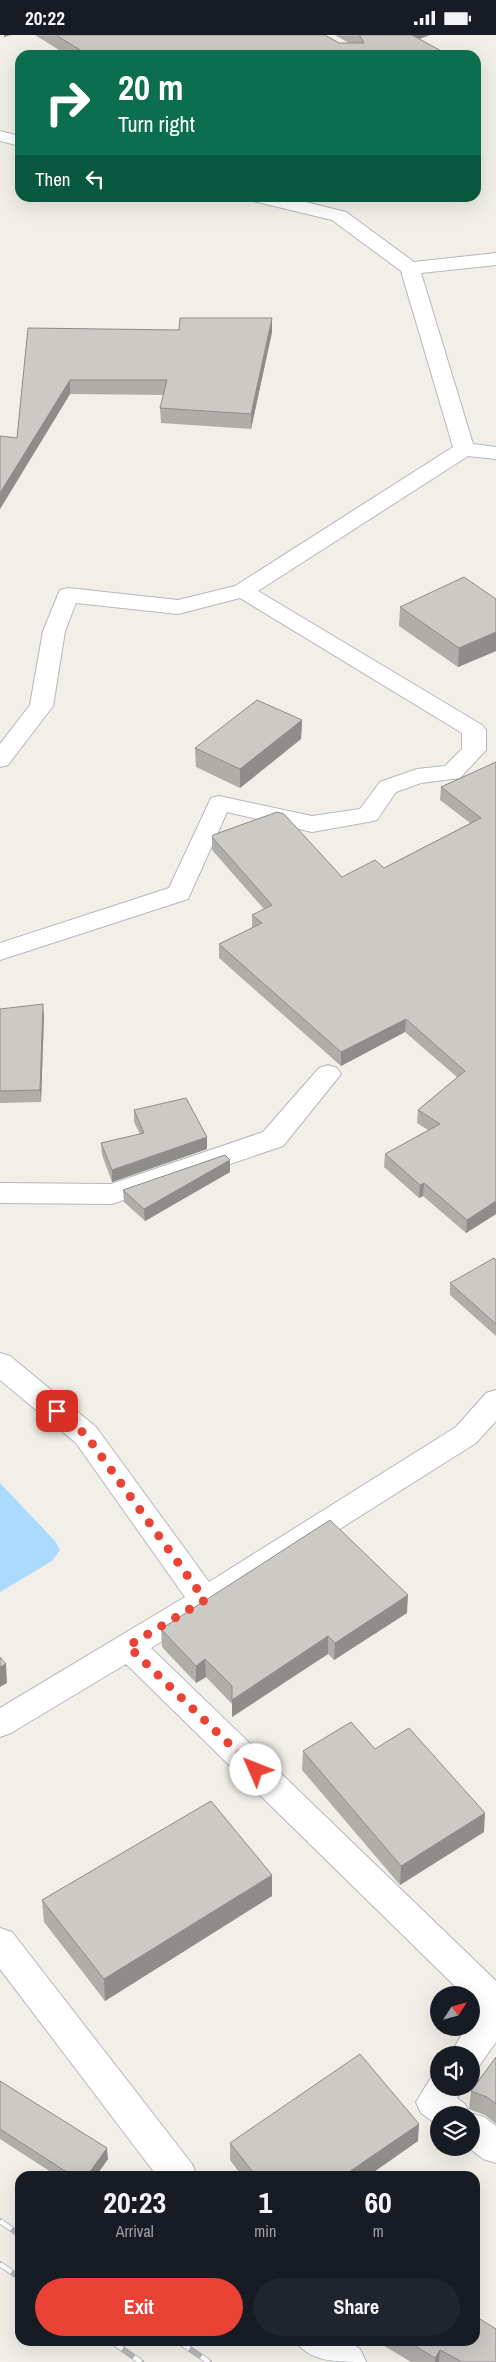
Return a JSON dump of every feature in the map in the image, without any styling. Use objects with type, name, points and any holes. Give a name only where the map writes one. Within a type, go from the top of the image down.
[{"type":"street","points":[[0,136],[15,140]]},
{"type":"street","points":[[281,202],[339,216],[410,268],[464,449]]},
{"type":"street","points":[[410,268],[496,259]]},
{"type":"street","points":[[0,760],[41,706],[54,631],[68,595],[178,607],[243,591],[464,449],[496,453]]},
{"type":"street","points":[[0,953],[179,893],[219,803],[312,824],[368,815],[388,787],[416,776],[452,773],[474,750],[474,730],[243,591]]},
{"type":"street","points":[[0,1193],[112,1194],[273,1139],[328,1074]]},
{"type":"street","points":[[0,1364],[86,1435],[205,1600]]},
{"type":"street","points":[[0,1724],[205,1600],[466,1435],[496,1401]]},
{"type":"street","points":[[128,1646],[496,2004]]},
{"type":"street","points":[[0,1943],[174,2171]]},
{"type":"street","points":[[473,2046],[496,2013]]},
{"type":"street","points":[[438,2096],[434,2102],[440,2106]]},
{"type":"street","points":[[480,2135],[496,2147]]},
{"type":"street","points":[[322,2346],[347,2362]]},
{"type":"water","points":[[0,1483],[55,1541],[60,1550],[52,1561],[0,1592]]},
{"type":"building","points":[[56,35],[325,35],[339,43],[364,43],[358,35],[412,35],[440,50],[80,50]]},
{"type":"building","points":[[180,318],[272,318],[251,414],[160,408],[167,380],[70,380],[0,493],[0,436],[17,438],[28,328],[179,330]]},
{"type":"building","points":[[464,577],[496,599],[496,632],[459,648],[400,607]]},
{"type":"building","points":[[257,700],[302,720],[240,769],[195,748]]},
{"type":"building","points":[[496,762],[496,1201],[467,1220],[424,1183],[420,1185],[385,1154],[440,1124],[418,1110],[465,1071],[406,1019],[341,1052],[219,944],[262,923],[252,915],[272,905],[212,837],[213,835],[277,812],[284,814],[342,877],[375,860],[384,868],[481,818],[441,787]]},
{"type":"building","points":[[43,1004],[40,1090],[0,1091],[0,1009]]},
{"type":"building","points":[[186,1098],[207,1137],[112,1170],[101,1143],[144,1133],[134,1110]]},
{"type":"building","points":[[225,1155],[230,1160],[144,1209],[123,1190]]},
{"type":"building","points":[[494,1258],[496,1260],[496,1324],[450,1283]]},
{"type":"building","points":[[330,1520],[408,1595],[335,1643],[328,1636],[232,1700],[232,1686],[205,1659],[196,1666],[161,1629]]},
{"type":"building","points":[[0,1657],[6,1664],[0,1667]]},
{"type":"building","points":[[351,1722],[375,1749],[409,1728],[485,1813],[401,1866],[303,1751]]},
{"type":"building","points":[[211,1801],[272,1875],[104,1979],[42,1900]]},
{"type":"building","points":[[360,2054],[419,2124],[350,2171],[252,2171],[230,2143]]},
{"type":"building","points":[[496,2057],[496,2104],[480,2094],[480,2079]]},
{"type":"building","points":[[0,2081],[107,2148],[91,2171],[65,2171],[0,2129]]},
{"type":"building","points":[[480,2319],[496,2329],[496,2362],[462,2362],[440,2350],[435,2358],[415,2346],[480,2346]]},
{"type":"railway","points":[[0,2221],[15,2232]]},
{"type":"railway","points":[[0,2264],[15,2274]]},
{"type":"railway","points":[[118,2346],[141,2362]]},
{"type":"railway","points":[[185,2346],[209,2362]]},
{"type":"route","points":[[57,1411],[86,1435],[205,1600],[128,1646],[256,1770]]}]
